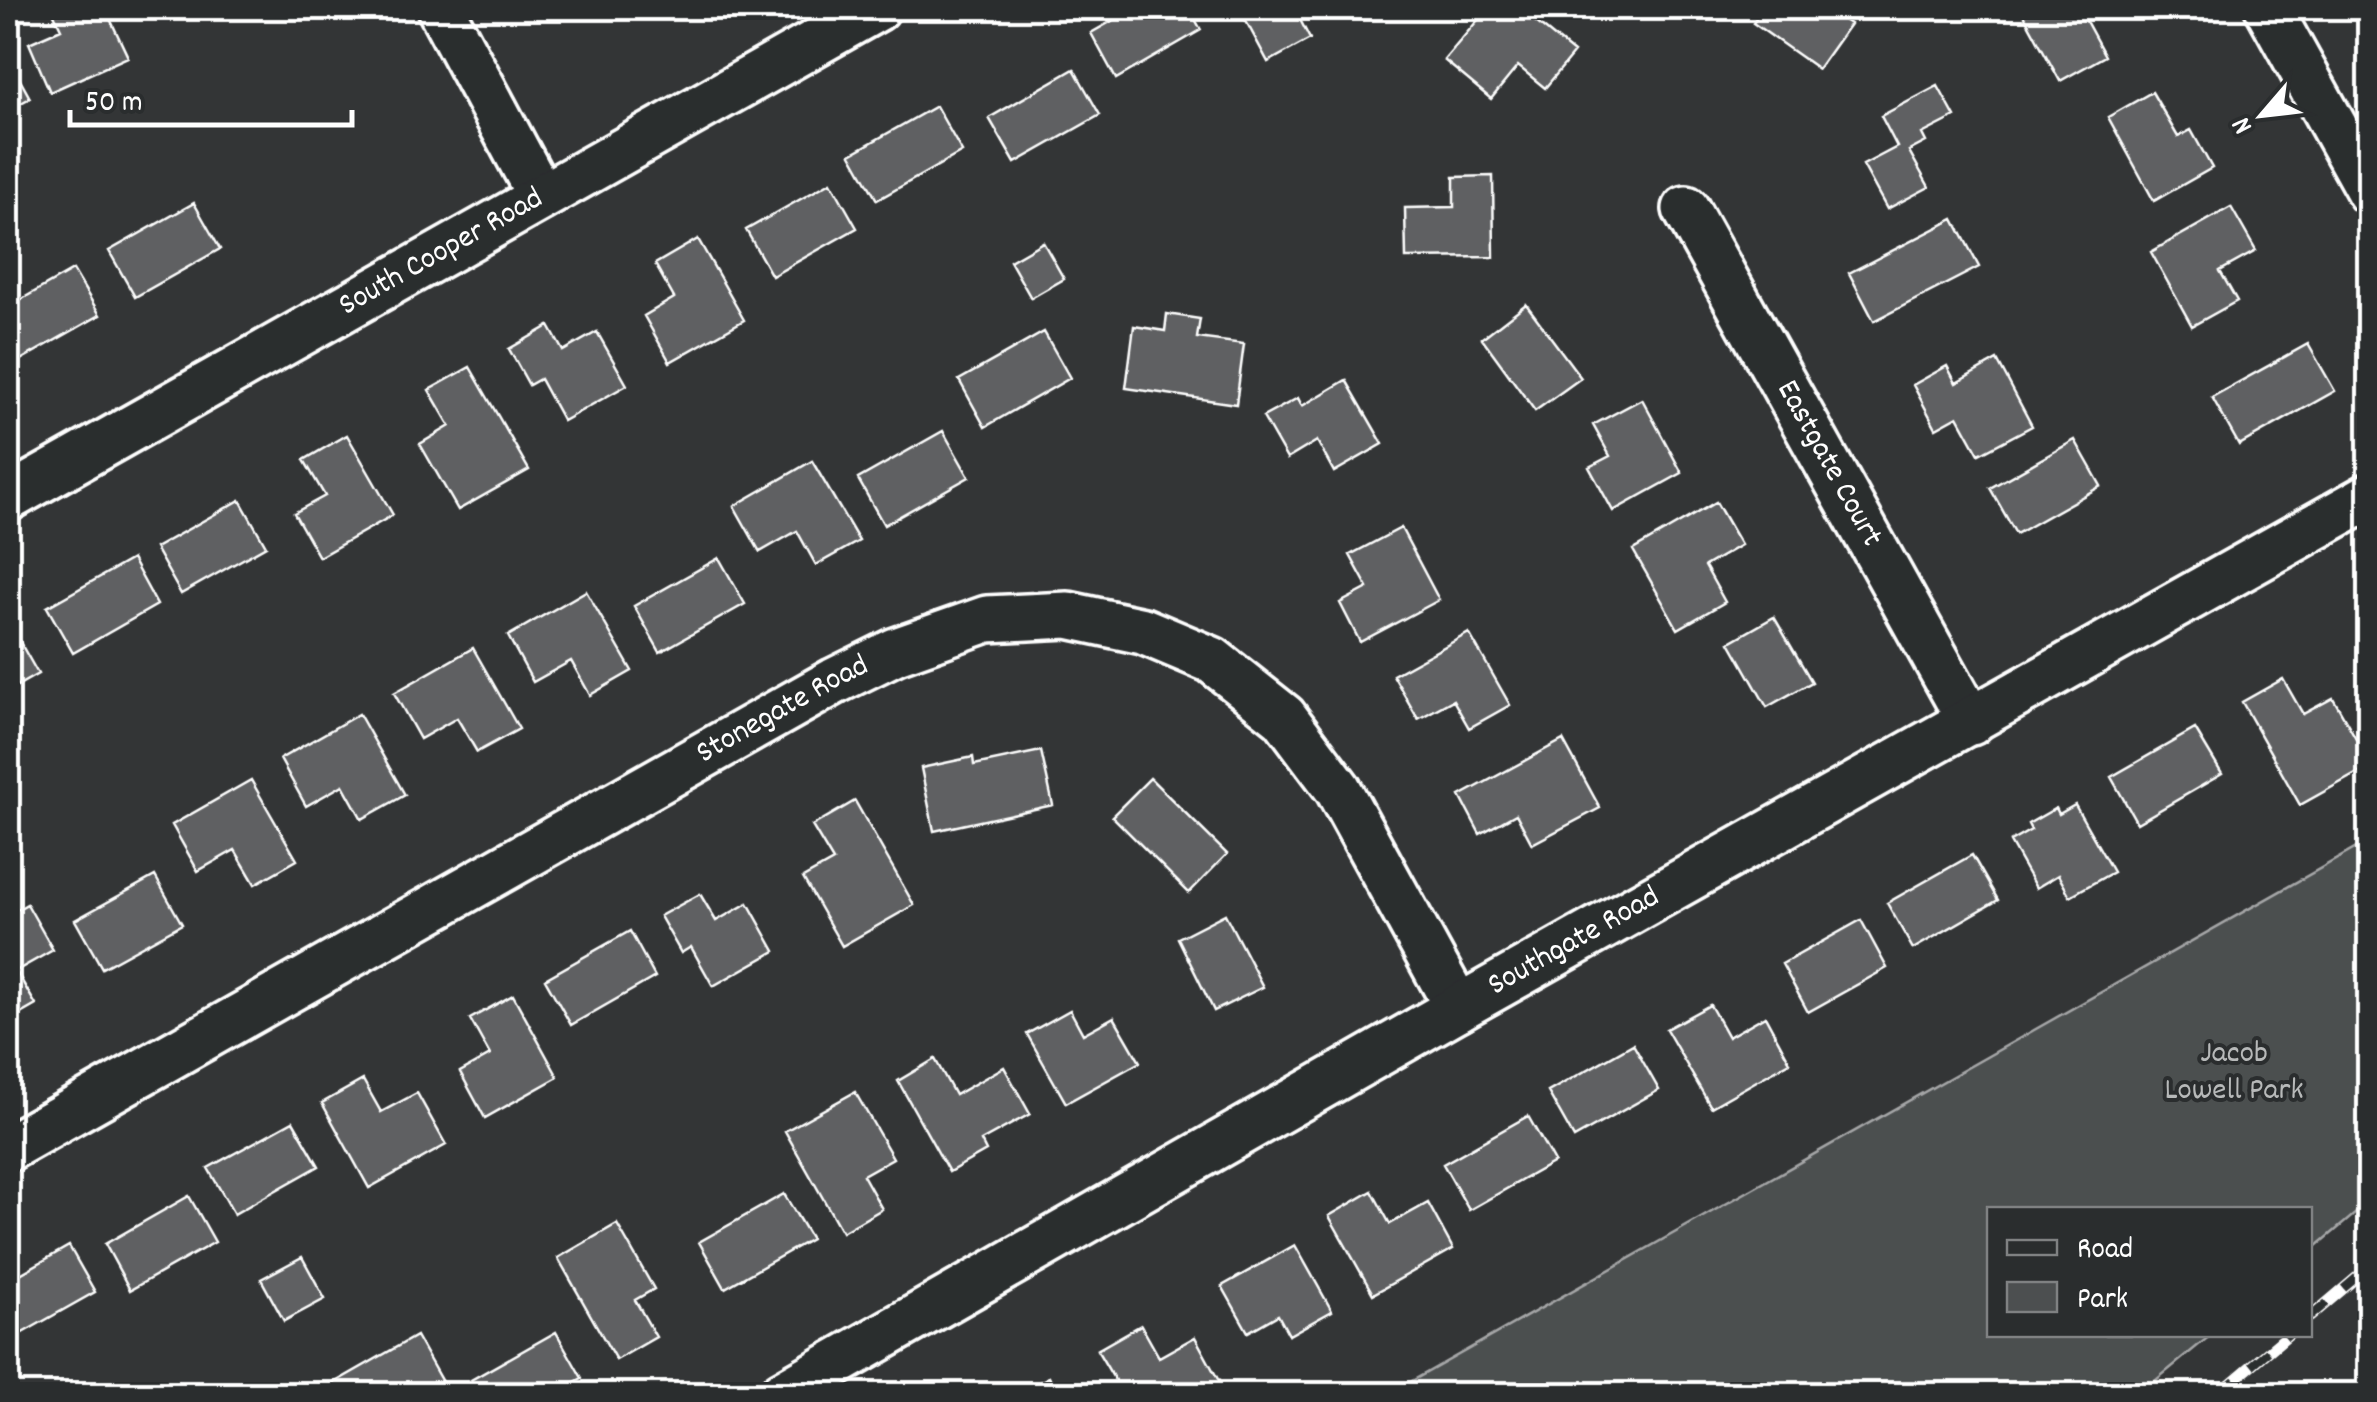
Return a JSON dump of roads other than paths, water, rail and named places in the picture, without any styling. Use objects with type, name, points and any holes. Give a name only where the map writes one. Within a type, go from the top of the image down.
[{"type":"street","points":[[440,8],[541,196]]},
{"type":"street","name":"South Cooper Road","points":[[8,498],[877,8]]},
{"type":"street","points":[[2268,8],[2370,192]]},
{"type":"street","name":"Eastgate Court","points":[[1686,209],[1971,722]]},
{"type":"street","name":"Southgate Road","points":[[782,1394],[1458,1008],[2370,496]]},
{"type":"street","name":"Stonegate Road","points":[[8,1148],[835,681],[896,651],[986,619],[1068,615],[1143,631],[1212,660],[1284,717],[1338,789],[1458,1008]]},
{"type":"railway","points":[[2312,1315],[2370,1266]]},
{"type":"railway","points":[[2218,1394],[2285,1337]]},
{"type":"park label","name":"Jacob Lowell Park","points":[[2234,1074]]}]
